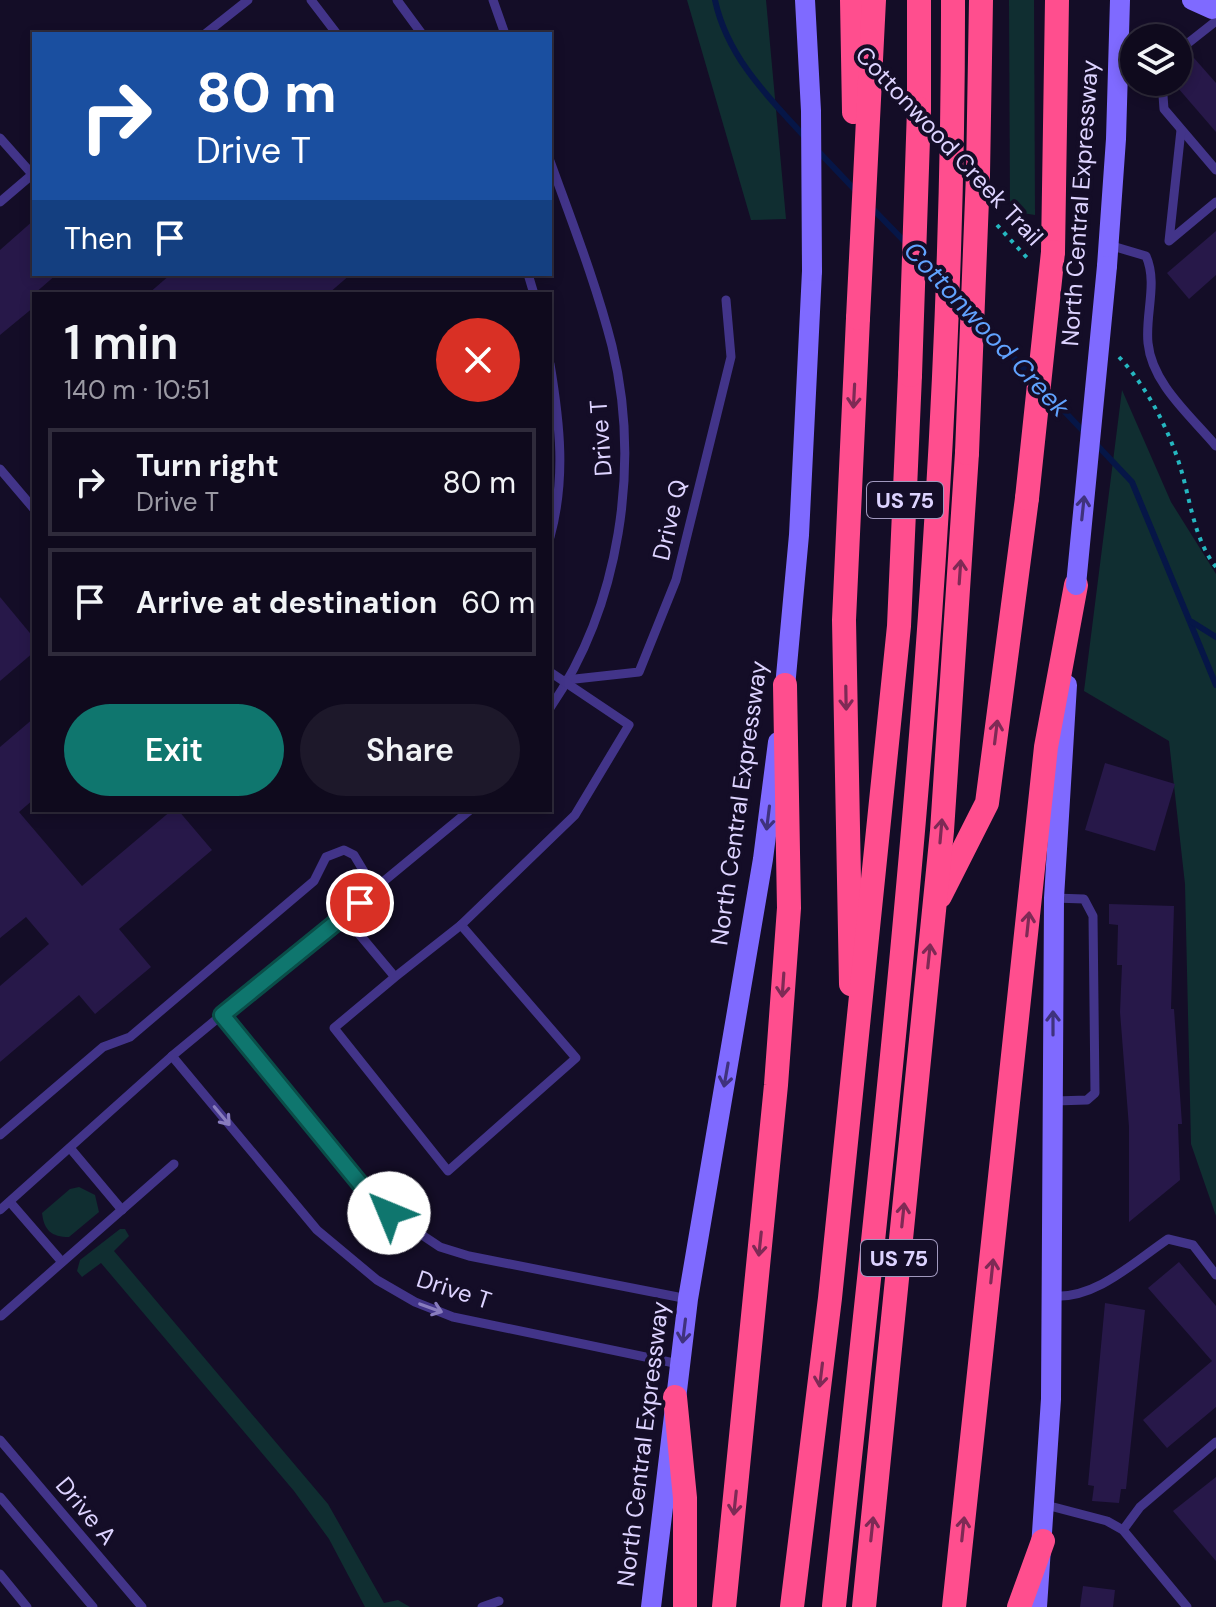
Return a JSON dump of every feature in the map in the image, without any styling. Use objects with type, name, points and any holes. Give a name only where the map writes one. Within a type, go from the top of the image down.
[{"type":"highway","points":[[852,0],[858,318]]},
{"type":"highway","points":[[858,1038],[850,971],[844,620],[874,0]]},
{"type":"highway","name":"US 75","points":[[792,1607],[858,1038],[899,626],[919,109],[919,0]]},
{"type":"highway","points":[[834,1606],[922,762],[944,431],[953,0]]},
{"type":"highway","name":"US 75","points":[[864,1607],[934,909],[953,683],[967,453],[981,0]]},
{"type":"highway","points":[[934,909],[987,803],[1027,498],[1044,259],[1057,0]]},
{"type":"highway","points":[[954,1607],[1046,747],[1076,585]]},
{"type":"highway","points":[[724,1607],[776,1085],[789,908],[785,685]]},
{"type":"highway","points":[[675,1397],[685,1498],[685,1607]]},
{"type":"highway","points":[[1019,1607],[1043,1541]]},
{"type":"main road","name":"North Central Expressway","points":[[651,1607],[688,1299],[763,859],[785,685],[799,535],[812,271],[811,111],[805,0]]},
{"type":"main road","name":"North Central Expressway","points":[[1037,1607],[1046,1505],[1053,1296],[1054,898],[1059,774],[1109,245],[1120,0]]},
{"type":"main road","points":[[1119,32],[1130,6],[1137,0]]},
{"type":"main road","points":[[1192,0],[1215,12]]},
{"type":"lane","points":[[208,32],[248,0]]},
{"type":"lane","points":[[311,0],[335,32]]},
{"type":"lane","points":[[397,0],[421,32]]},
{"type":"lane","points":[[493,0],[504,32]]},
{"type":"lane","points":[[1192,36],[1215,12]]},
{"type":"lane","points":[[1163,96],[1164,109],[1216,170]]},
{"type":"lane","points":[[1181,130],[1169,241],[1216,202]]},
{"type":"lane","points":[[0,138],[32,172]]},
{"type":"lane","name":"Drive T","points":[[552,167],[613,348],[626,484],[609,574],[588,637],[552,704]]},
{"type":"lane","points":[[0,202],[32,174]]},
{"type":"lane","points":[[1109,245],[1146,256],[1150,266],[1148,344],[1158,378],[1216,446]]},
{"type":"lane","name":"Drive Q","points":[[566,680],[639,672],[676,580],[731,357],[726,300]]},
{"type":"lane","points":[[552,377],[562,444],[557,511],[552,530]]},
{"type":"lane","points":[[0,469],[32,507]]},
{"type":"lane","points":[[461,925],[576,1058],[448,1171],[334,1028],[461,925],[575,815],[629,725],[552,673]]},
{"type":"lane","points":[[0,1210],[172,1056],[468,812]]},
{"type":"lane","points":[[0,1135],[103,1047],[130,1037],[142,1028],[314,881],[326,857],[344,850],[354,855],[375,890]]},
{"type":"lane","points":[[1054,898],[1084,899],[1093,916],[1095,1093],[1087,1100],[1055,1101]]},
{"type":"lane","points":[[344,916],[395,977]]},
{"type":"lane","name":"Drive T","points":[[222,1015],[362,1186],[412,1231],[440,1247],[469,1256],[688,1299]]},
{"type":"lane","name":"Drive T","points":[[172,1056],[317,1230],[377,1280],[415,1302],[453,1317],[680,1364]]},
{"type":"lane","points":[[70,1148],[122,1210]]},
{"type":"lane","points":[[1,1316],[174,1164]]},
{"type":"lane","points":[[10,1202],[62,1262]]},
{"type":"lane","points":[[1053,1296],[1070,1297],[1104,1283],[1168,1239],[1193,1245],[1216,1275]]},
{"type":"lane","name":"Drive A","points":[[0,1440],[142,1607]]},
{"type":"lane","points":[[1123,1530],[1140,1507],[1216,1442]]},
{"type":"lane","points":[[0,1497],[93,1607]]},
{"type":"lane","points":[[1046,1505],[1107,1521],[1123,1530],[1187,1607]]},
{"type":"lane","points":[[0,1574],[27,1607]]},
{"type":"lane","points":[[482,1607],[499,1601]]},
{"type":"path","name":"Cottonwood Creek Trail","points":[[993,220],[1044,259]]},
{"type":"path","points":[[1111,348],[1132,371],[1158,413],[1179,463],[1200,534],[1216,567]]},
{"type":"green space","points":[[687,0],[766,0],[786,219],[751,220]]},
{"type":"green space","points":[[1009,0],[1034,0],[1035,215],[1010,211]]},
{"type":"green space","points":[[1122,390],[1171,502],[1216,574],[1216,1216],[1191,1144],[1185,884],[1169,741],[1084,691]]},
{"type":"green space","points":[[79,1187],[95,1195],[99,1212],[69,1237],[53,1234],[47,1228],[42,1213],[70,1189]]},
{"type":"green space","points":[[120,1229],[125,1229],[129,1236],[114,1251],[328,1504],[384,1603],[398,1600],[410,1607],[365,1607],[329,1539],[294,1491],[101,1263],[82,1277],[77,1271],[80,1260]]},
{"type":"building","points":[[1194,58],[1216,83],[1216,132],[1185,96],[1192,96]]},
{"type":"building","points":[[32,222],[32,276],[55,276],[36,292],[32,292],[32,309],[0,335],[0,250]]},
{"type":"building","points":[[1216,231],[1216,275],[1189,299],[1167,273]]},
{"type":"building","points":[[169,276],[349,276],[330,292],[150,292]]},
{"type":"building","points":[[0,597],[32,636],[32,654],[0,681]]},
{"type":"building","points":[[32,720],[32,801],[19,812],[82,886],[170,812],[180,812],[212,850],[119,929],[151,967],[95,1014],[79,995],[0,1062],[0,986],[49,944],[26,917],[0,938],[0,747]]},
{"type":"building","points":[[1105,763],[1175,784],[1155,851],[1085,830]]},
{"type":"building","points":[[1109,904],[1174,906],[1171,1009],[1174,1009],[1182,1124],[1178,1124],[1180,1180],[1129,1222],[1129,1127],[1120,1012],[1122,965],[1117,965],[1118,925],[1109,924]]},
{"type":"building","points":[[1179,1262],[1216,1306],[1216,1407],[1167,1448],[1143,1420],[1212,1361],[1148,1288]]},
{"type":"building","points":[[1105,1303],[1145,1310],[1126,1489],[1121,1489],[1119,1503],[1092,1501],[1094,1486],[1088,1485]]},
{"type":"building","points":[[1216,1477],[1216,1561],[1173,1511]]},
{"type":"building","points":[[1083,1586],[1115,1590],[1113,1607],[1080,1607]]},
{"type":"waterway","name":"Cottonwood Creek","points":[[715,0],[729,39],[750,74],[805,137]]},
{"type":"waterway","name":"Cottonwood Creek","points":[[818,151],[857,192]]},
{"type":"waterway","name":"Cottonwood Creek","points":[[870,206],[907,244]]},
{"type":"waterway","name":"Cottonwood Creek","points":[[922,261],[940,279]]},
{"type":"waterway","name":"Cottonwood Creek","points":[[980,322],[1033,378]]},
{"type":"waterway","name":"Cottonwood Creek","points":[[1046,392],[1085,433]]},
{"type":"waterway","name":"Cottonwood Creek","points":[[1096,444],[1132,482],[1216,685]]},
{"type":"waterway","points":[[1192,622],[1216,637]]},
{"type":"route","points":[[360,903],[222,1015],[362,1186],[389,1213]]}]
